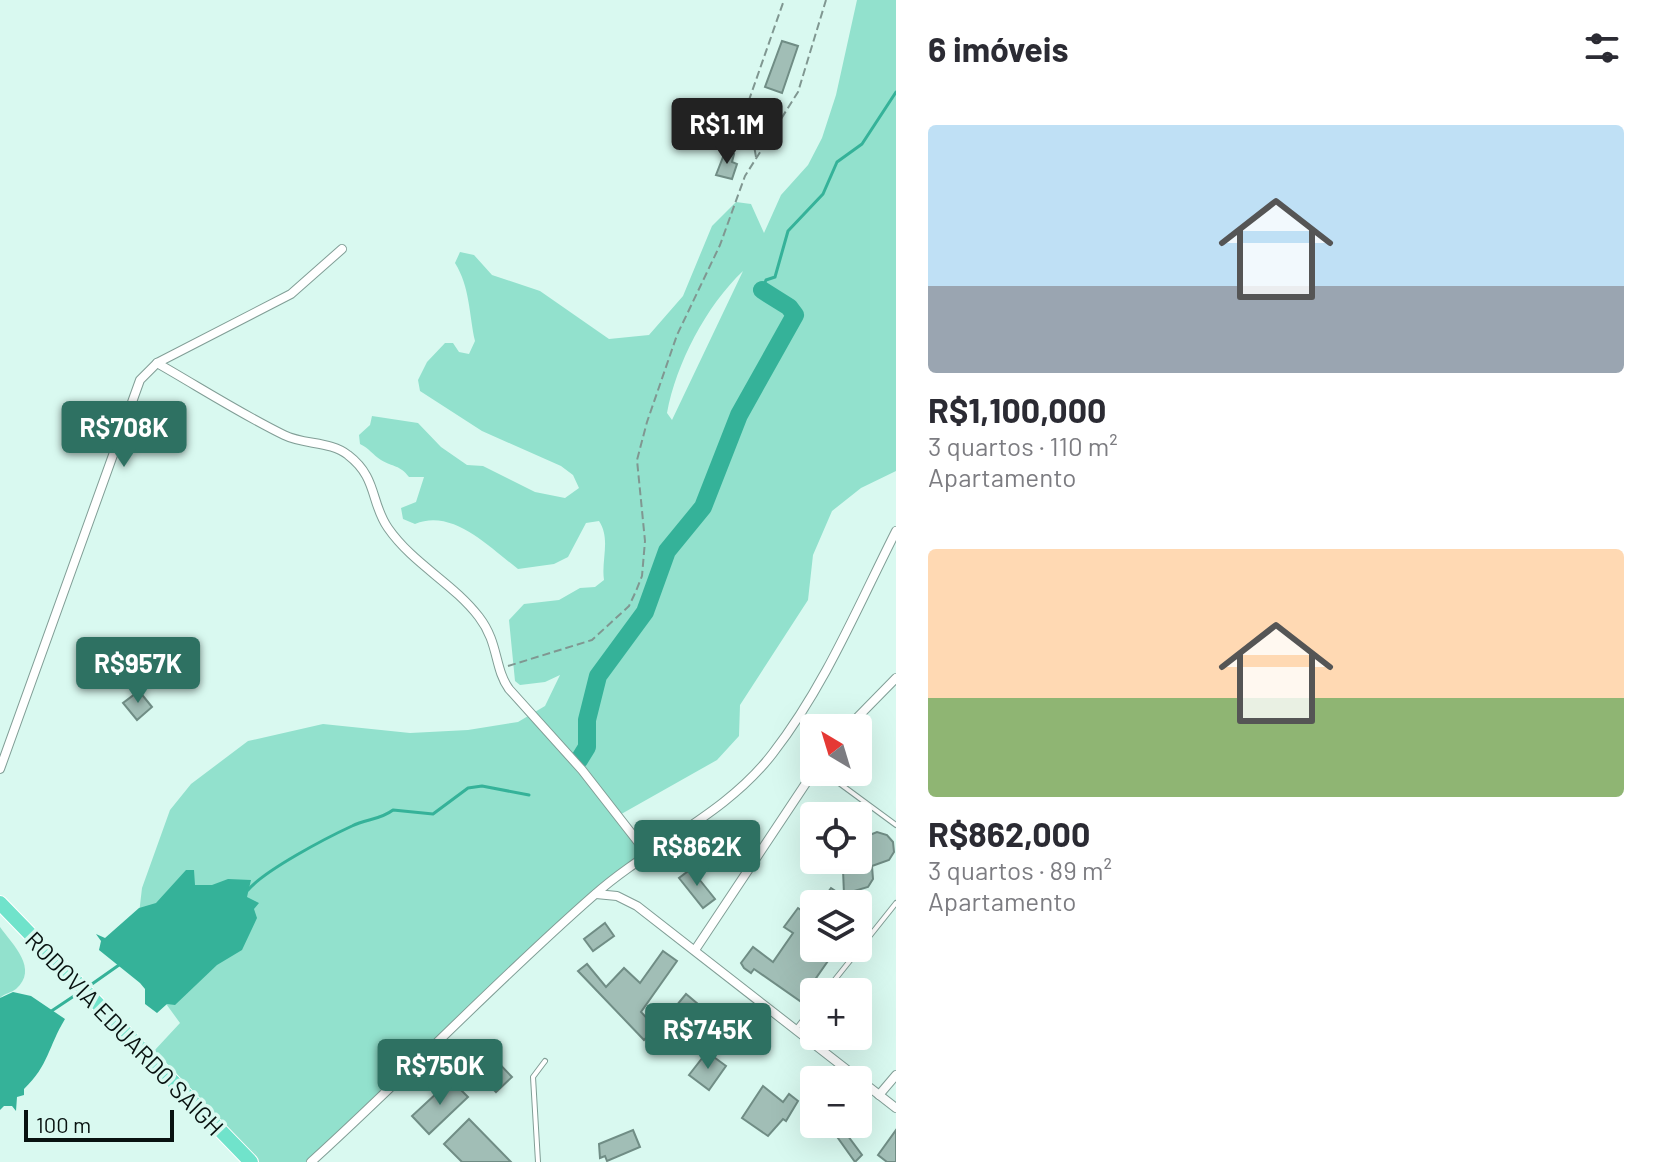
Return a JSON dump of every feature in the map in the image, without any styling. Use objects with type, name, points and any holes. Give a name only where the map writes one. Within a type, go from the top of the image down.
[{"type":"highway","name":"RODOVIA EDUARDO SAIGH","points":[[0,903],[251,1162]]},
{"type":"street","points":[[0,769],[133,393],[157,363],[291,294],[342,249]]},
{"type":"street","points":[[157,363],[288,437],[340,450],[356,462],[372,481],[385,523],[409,555],[462,598],[480,618],[499,654],[500,671],[509,689],[576,762],[649,856]]},
{"type":"street","points":[[311,1162],[595,894],[738,790],[773,754],[826,671],[896,531]]},
{"type":"street","points":[[861,714],[896,678]]},
{"type":"street","points":[[695,950],[804,786]]},
{"type":"street","points":[[595,894],[629,900],[896,1108]]},
{"type":"street","points":[[879,1095],[896,1075]]},
{"type":"lane","points":[[843,786],[896,825]]},
{"type":"lane","points":[[836,978],[896,903]]},
{"type":"lane","points":[[794,1031],[800,1024]]},
{"type":"lane","points":[[538,1162],[533,1077],[545,1061]]},
{"type":"path","points":[[756,158],[753,140],[742,120],[784,0]]},
{"type":"path","points":[[500,671],[515,663],[565,651],[592,640],[629,606],[643,564],[645,541],[637,471],[647,422],[677,335],[720,245],[756,158],[798,92],[826,0]]},
{"type":"shaded area","points":[[857,0],[896,0],[896,471],[861,488],[832,511],[813,555],[808,600],[740,705],[739,736],[717,760],[616,817],[649,859],[601,892],[316,1162],[259,1162],[154,1051],[180,1023],[156,990],[137,931],[142,888],[170,810],[191,784],[248,741],[323,724],[410,733],[468,730],[518,722],[545,706],[560,675],[545,682],[520,685],[515,681],[509,620],[524,604],[559,600],[580,588],[595,587],[604,580],[605,542],[599,521],[586,523],[568,557],[554,564],[518,569],[483,541],[457,526],[429,520],[415,524],[403,519],[401,508],[416,502],[424,477],[409,477],[399,468],[381,460],[360,444],[359,435],[370,425],[372,416],[418,423],[441,447],[467,465],[483,466],[535,492],[565,498],[579,488],[573,475],[561,466],[482,431],[420,391],[418,380],[427,362],[445,343],[453,343],[459,352],[469,354],[475,341],[466,291],[455,263],[460,252],[474,255],[492,275],[540,291],[609,339],[649,335],[683,296],[712,226],[736,202],[751,204],[764,233],[781,195],[808,165],[822,138],[836,95]],"holes":[[[743,271],[672,420],[667,413],[671,394],[694,337],[717,301]]]},
{"type":"shaded area","points":[[186,870],[194,870],[195,885],[212,885],[228,879],[251,880],[247,897],[259,903],[254,909],[257,918],[242,950],[217,965],[175,1005],[167,1004],[157,1013],[145,1004],[145,989],[140,983],[99,950],[101,941],[96,934],[105,938],[139,908],[156,903]]},
{"type":"shaded area","points":[[0,927],[22,957],[25,973],[16,989],[0,998]]},
{"type":"shaded area","points":[[13,992],[31,996],[65,1019],[39,1072],[24,1089],[24,1095],[17,1097],[16,1111],[12,1106],[4,1106],[0,1110],[0,998]]},
{"type":"building","points":[[782,41],[798,46],[782,93],[765,87]]},
{"type":"building","points":[[725,152],[734,154],[732,162],[737,164],[732,179],[716,175]]},
{"type":"building","points":[[139,691],[152,707],[137,720],[123,703]]},
{"type":"building","points":[[872,834],[887,835],[893,842],[894,852],[889,860],[872,866]]},
{"type":"building","points":[[872,866],[873,879],[868,887],[844,890],[843,874],[872,874]]},
{"type":"building","points":[[691,869],[715,899],[703,908],[679,878]]},
{"type":"building","points":[[798,908],[800,962],[827,962],[816,978],[800,978],[800,1001],[754,969],[751,973],[741,963],[753,947],[773,962],[793,933],[784,927]]},
{"type":"building","points":[[605,923],[614,936],[593,951],[584,939]]},
{"type":"building","points":[[663,951],[677,961],[641,1012],[657,1029],[686,994],[705,1010],[675,1052],[651,1033],[644,1040],[578,971],[587,964],[606,987],[624,968],[640,983]]},
{"type":"building","points":[[733,1005],[747,1015],[724,1043],[712,1034]]},
{"type":"building","points":[[707,1052],[726,1066],[709,1090],[689,1075]]},
{"type":"building","points":[[489,1053],[512,1077],[496,1092],[473,1068]]},
{"type":"building","points":[[451,1080],[468,1097],[429,1134],[412,1116]]},
{"type":"building","points":[[763,1086],[783,1102],[789,1094],[798,1101],[786,1121],[783,1119],[768,1136],[742,1118]]},
{"type":"building","points":[[469,1119],[511,1162],[462,1162],[444,1144]]},
{"type":"building","points":[[633,1130],[640,1147],[607,1161],[605,1156],[600,1158],[599,1144]]},
{"type":"building","points":[[896,1130],[896,1162],[887,1162],[878,1155]]},
{"type":"building","points":[[838,1138],[849,1138],[862,1155],[855,1162]]},
{"type":"waterway","points":[[762,290],[766,280],[775,277],[788,231],[823,194],[837,162],[862,144],[896,92]]},
{"type":"waterway","points":[[579,760],[587,747],[587,720],[598,676],[645,612],[667,551],[703,507],[739,415],[795,315],[789,307],[762,290]]},
{"type":"waterway","points":[[248,890],[268,873],[312,846],[393,810],[433,814],[468,788],[482,786],[529,795]]},
{"type":"waterway","points":[[92,984],[119,965]]},
{"type":"waterway","points":[[50,1012],[77,994]]}]
